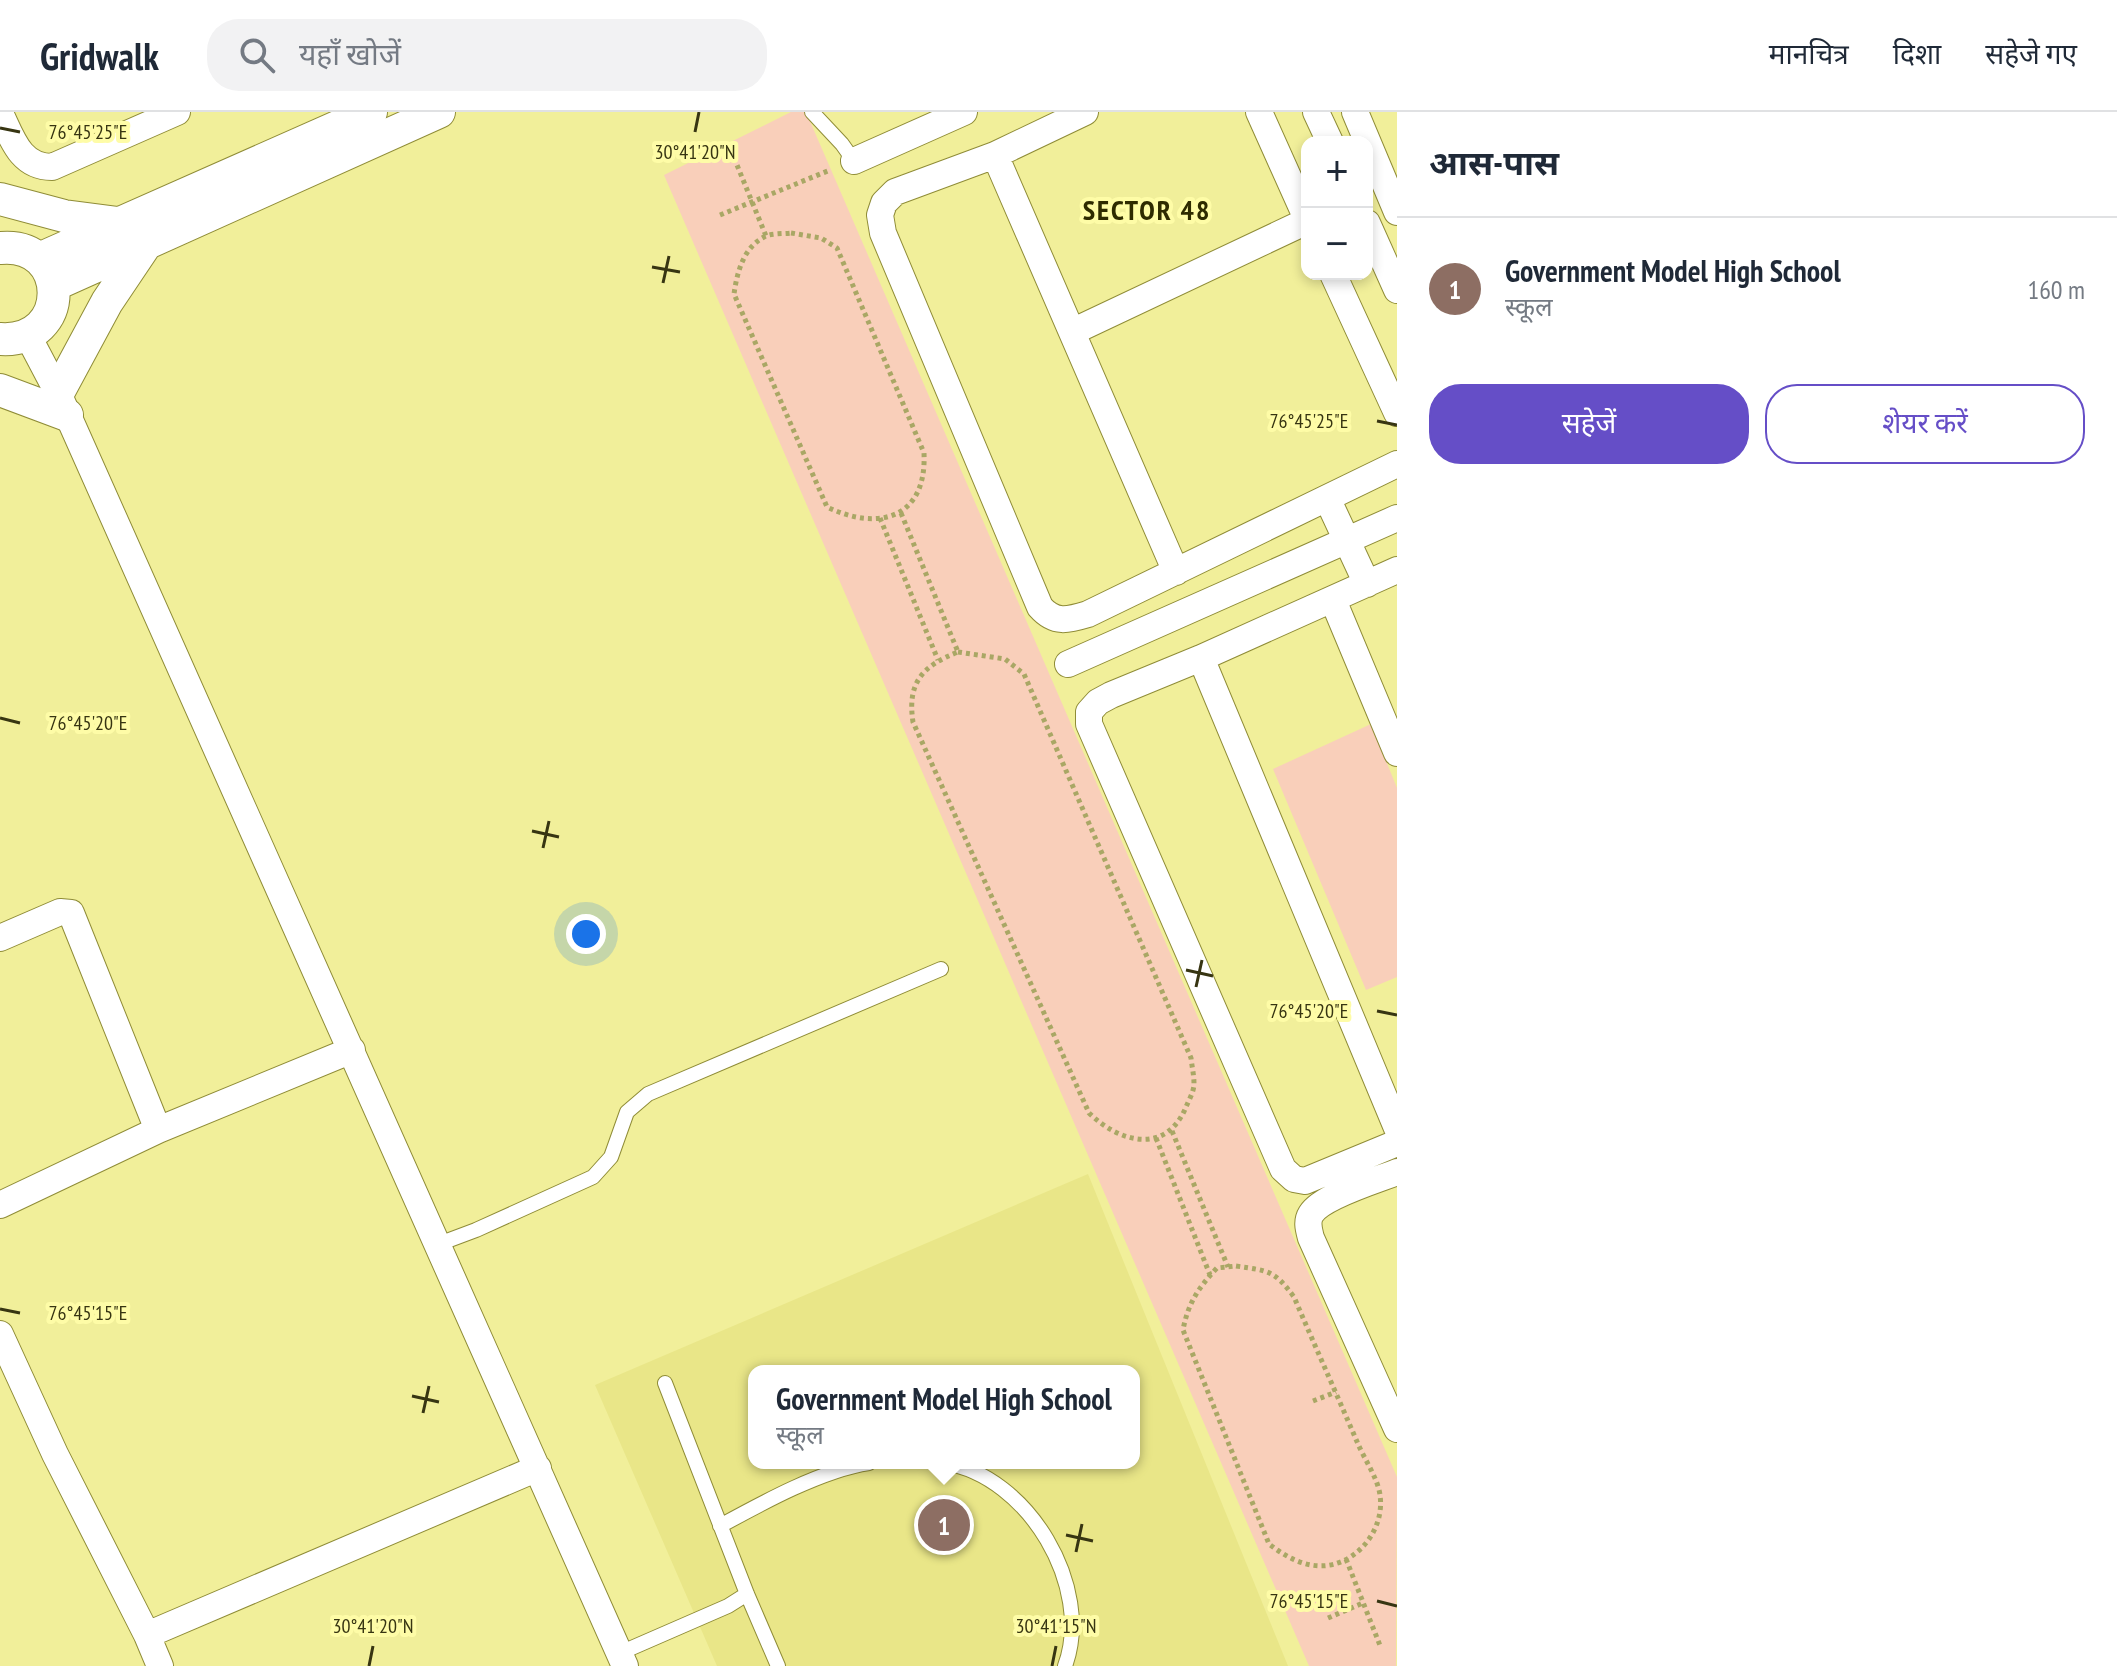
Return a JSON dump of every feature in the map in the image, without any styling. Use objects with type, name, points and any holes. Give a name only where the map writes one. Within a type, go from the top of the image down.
[{"type":"street","points":[[0,113],[25,159],[41,167],[52,167],[177,112]]},
{"type":"street","points":[[46,272],[119,223],[371,112]]},
{"type":"street","points":[[46,272],[146,244],[439,112]]},
{"type":"street","points":[[854,161],[927,120],[964,112]]},
{"type":"street","points":[[1085,112],[995,155],[903,188],[884,203],[880,215],[883,233],[1040,607],[1047,616],[1064,622],[1088,614],[1397,464]]},
{"type":"street","points":[[1259,112],[1302,208]]},
{"type":"street","points":[[1316,112],[1327,136]]},
{"type":"street","points":[[1355,112],[1397,212]]},
{"type":"street","points":[[995,155],[1176,572]]},
{"type":"street","points":[[0,199],[64,216],[119,223]]},
{"type":"street","points":[[1074,331],[1301,223]]},
{"type":"street","points":[[1373,236],[1397,290]]},
{"type":"street","points":[[62,404],[107,302],[146,244]]},
{"type":"street","points":[[0,248],[27,251],[46,272],[54,300],[49,315],[40,327],[14,337],[62,404],[622,1659]]},
{"type":"street","points":[[1336,280],[1397,413]]},
{"type":"street","points":[[0,390],[62,404]]},
{"type":"street","points":[[1327,498],[1367,584]]},
{"type":"street","points":[[1068,664],[1397,518]]},
{"type":"street","points":[[1397,570],[1098,702],[1089,712],[1089,724],[1283,1169],[1294,1179],[1305,1181],[1397,1143]]},
{"type":"street","points":[[1333,600],[1397,753]]},
{"type":"street","points":[[1201,658],[1397,1128]]},
{"type":"street","points":[[0,938],[60,912],[71,913],[158,1130]]},
{"type":"street","points":[[0,1205],[158,1130],[352,1050]]},
{"type":"street","points":[[1397,1172],[1327,1201],[1312,1212],[1308,1224],[1311,1238],[1397,1429]]},
{"type":"street","points":[[0,1334],[55,1454],[160,1666]]},
{"type":"street","points":[[147,1635],[538,1468]]},
{"type":"lane","points":[[812,112],[854,161]]},
{"type":"lane","points":[[436,1245],[593,1177],[611,1157],[627,1112],[648,1094],[941,969]]},
{"type":"lane","points":[[665,1383],[778,1666]]},
{"type":"lane","points":[[720,1526],[778,1496],[842,1469]]},
{"type":"lane","points":[[966,1469],[1009,1492],[1037,1521],[1061,1567],[1071,1614],[1070,1654],[1065,1666]]},
{"type":"lane","points":[[622,1659],[747,1594]]},
{"type":"path","points":[[728,143],[766,236]]},
{"type":"path","points":[[720,215],[854,161]]},
{"type":"path","points":[[791,233],[821,238],[837,248],[924,453],[925,472],[907,508],[901,513],[869,520],[849,517],[827,507],[734,294],[737,271],[750,249],[766,236],[791,233]]},
{"type":"path","points":[[901,513],[958,652]]},
{"type":"path","points":[[880,518],[938,660]]},
{"type":"path","points":[[958,652],[1005,659],[1024,674],[1191,1058],[1194,1087],[1183,1115],[1172,1131],[1156,1138],[1131,1139],[1116,1134],[1089,1113],[913,722],[909,699],[916,682],[938,660],[958,652]]},
{"type":"path","points":[[1172,1131],[1228,1267]]},
{"type":"path","points":[[1156,1138],[1210,1275]]},
{"type":"path","points":[[1228,1267],[1263,1270],[1278,1276],[1294,1297],[1380,1494],[1374,1531],[1363,1548],[1328,1567],[1287,1558],[1269,1544],[1183,1330],[1187,1309],[1210,1275],[1217,1268],[1228,1267]]},
{"type":"path","points":[[1313,1401],[1336,1392]]},
{"type":"path","points":[[1346,1559],[1381,1648]]},
{"type":"path","points":[[1328,1618],[1363,1603]]},
{"type":"shaded area","points":[[791,112],[806,112],[1397,1477],[1396,1666],[1309,1666],[664,175]]},
{"type":"shaded area","points":[[1371,724],[1397,788],[1397,977],[1366,990],[1273,769]]},
{"type":"shaded area","points":[[1088,1174],[1288,1666],[717,1666],[595,1385]]},
{"type":"place","name":"Government Model High School","points":[[944,1525]]},
{"type":"district","name":"SECTOR 48","points":[[1147,210]]}]
